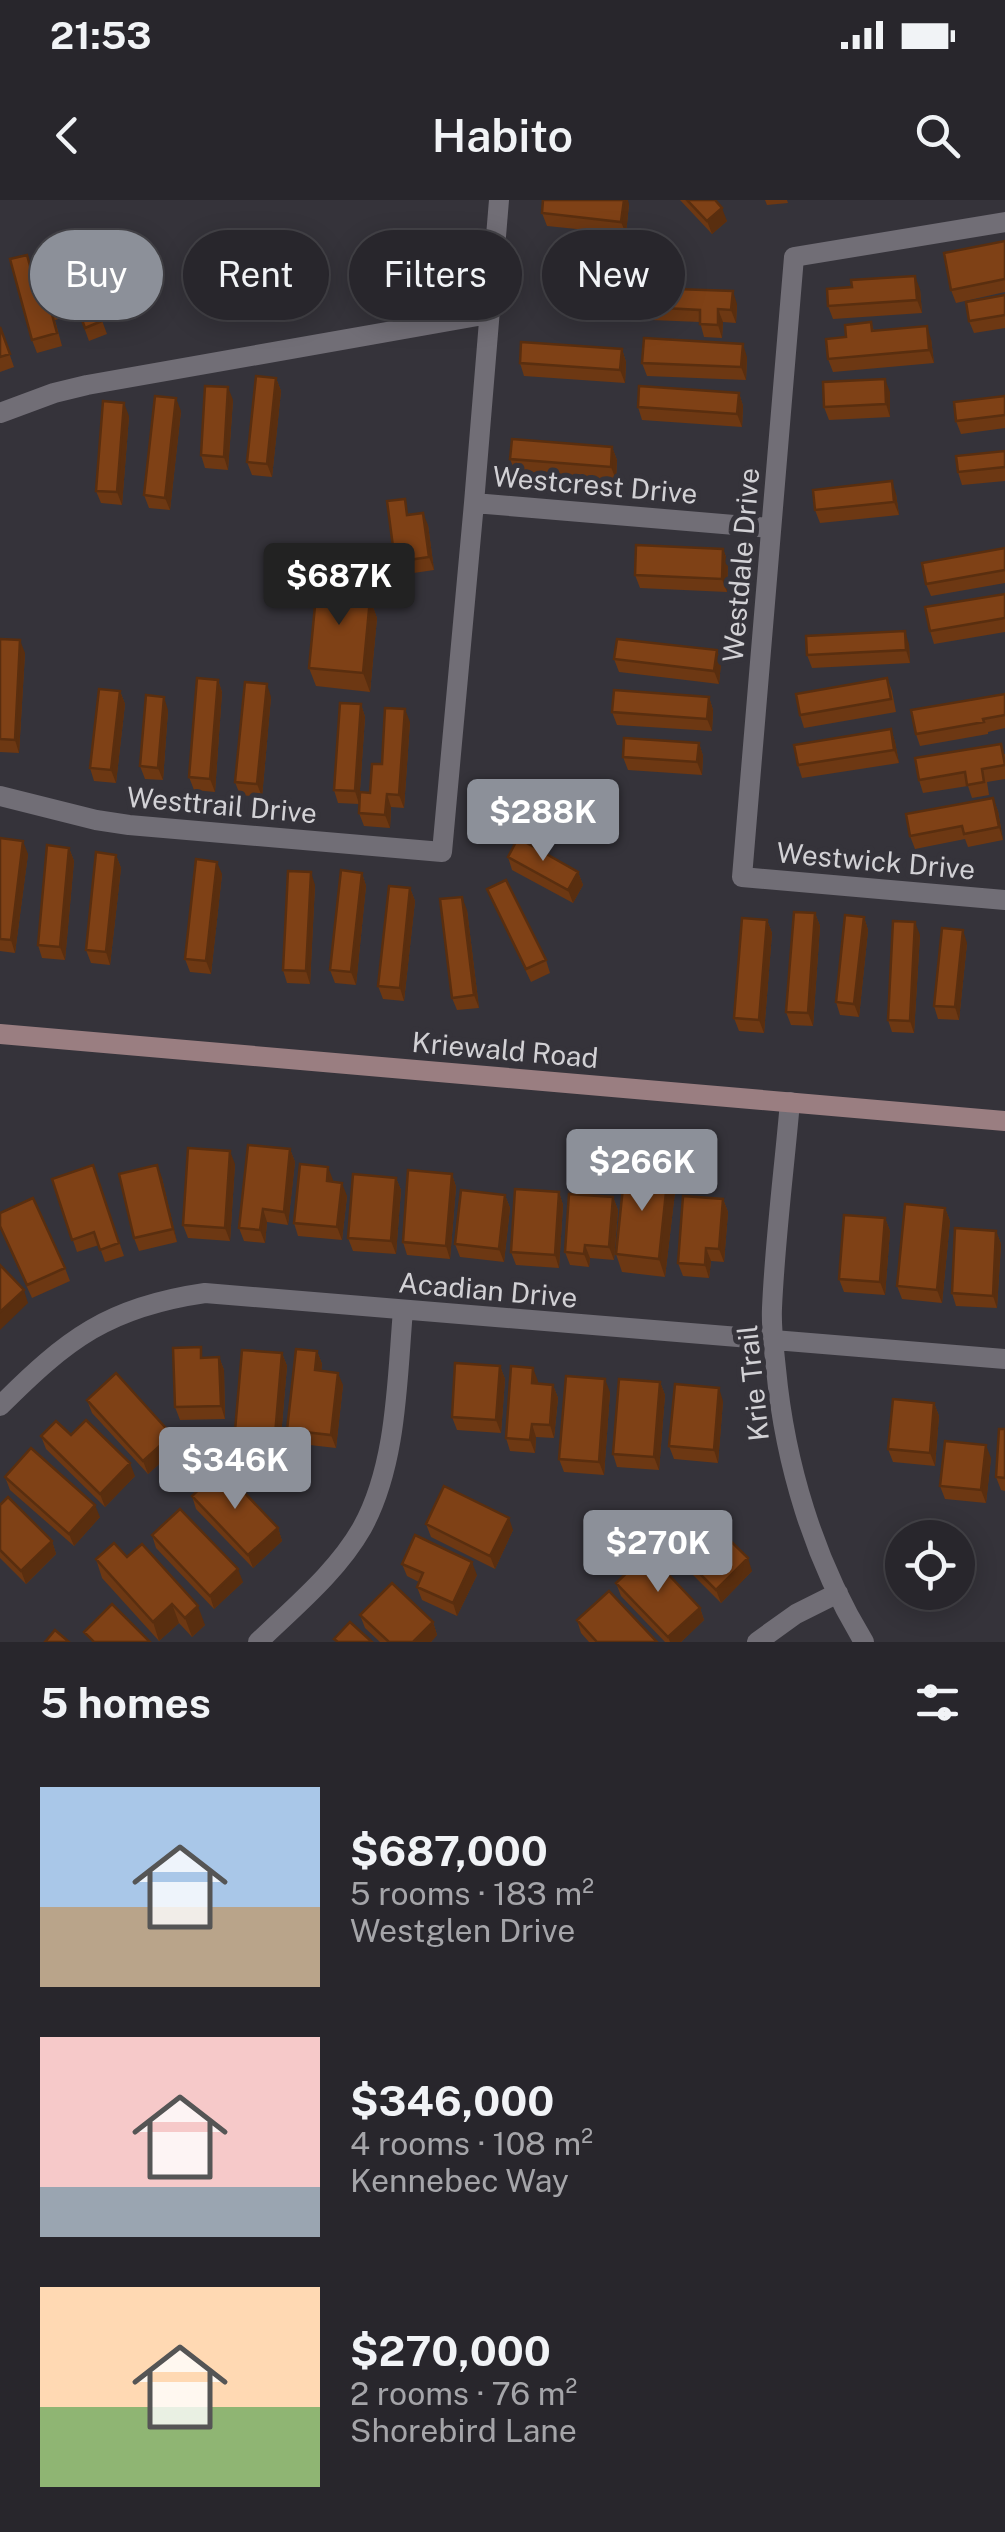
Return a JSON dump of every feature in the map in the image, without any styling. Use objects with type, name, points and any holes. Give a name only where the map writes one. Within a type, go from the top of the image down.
[{"type":"street","points":[[496,230],[499,200]]},
{"type":"street","name":"Westdale Drive","points":[[742,878],[794,257],[1005,222]]},
{"type":"street","points":[[0,413],[54,392],[88,385],[455,320]]},
{"type":"street","points":[[474,502],[489,320]]},
{"type":"street","name":"Westcrest Drive","points":[[474,502],[771,528]]},
{"type":"street","name":"Westtrail Drive","points":[[0,796],[129,825],[442,852],[474,502]]},
{"type":"street","name":"Westwick Drive","points":[[742,878],[1005,900]]},
{"type":"street","name":"Kriewald Road","points":[[0,1034],[1005,1121]]},
{"type":"street","name":"Krie Trail","points":[[790,1102],[772,1310],[780,1408],[812,1536],[864,1642]]},
{"type":"street","name":"Acadian Drive","points":[[0,1406],[66,1344],[103,1322],[136,1307],[205,1294],[1005,1359]]},
{"type":"street","points":[[258,1642],[335,1566],[362,1528],[378,1492],[394,1422],[403,1310]]},
{"type":"street","points":[[757,1642],[796,1614],[838,1594]]},
{"type":"building","points":[[543,200],[624,200],[621,222],[542,213]]},
{"type":"building","points":[[687,200],[715,200],[722,208],[707,221]]},
{"type":"building","points":[[1005,241],[1005,279],[951,290],[944,253]]},
{"type":"building","points":[[27,255],[30,320],[54,320],[57,333],[32,340],[10,259]]},
{"type":"building","points":[[915,276],[917,300],[828,306],[827,289],[852,287],[851,280]]},
{"type":"building","points":[[685,289],[733,291],[731,310],[718,309],[718,325],[700,324],[700,310],[685,309]]},
{"type":"building","points":[[1005,295],[1005,315],[969,321],[966,302]]},
{"type":"building","points":[[82,320],[102,320],[102,321],[85,328]]},
{"type":"building","points":[[871,322],[872,331],[927,326],[929,350],[828,359],[826,339],[846,337],[845,325]]},
{"type":"building","points":[[0,327],[10,354],[0,357]]},
{"type":"building","points":[[644,338],[743,344],[741,367],[642,363]]},
{"type":"building","points":[[521,342],[622,349],[620,370],[520,363]]},
{"type":"building","points":[[256,376],[276,378],[267,464],[247,462]]},
{"type":"building","points":[[885,379],[886,404],[824,407],[823,382]]},
{"type":"building","points":[[205,386],[228,387],[224,457],[201,455]]},
{"type":"building","points":[[639,386],[739,393],[737,414],[638,407]]},
{"type":"building","points":[[155,396],[176,398],[165,498],[144,495]]},
{"type":"building","points":[[1005,396],[1005,415],[956,421],[954,402]]},
{"type":"building","points":[[103,401],[124,403],[117,492],[96,491]]},
{"type":"building","points":[[512,439],[612,447],[611,467],[510,459]]},
{"type":"building","points":[[1005,451],[1005,467],[958,472],[956,456]]},
{"type":"building","points":[[892,481],[894,502],[815,510],[813,490]]},
{"type":"building","points":[[405,499],[407,515],[423,513],[429,557],[395,562],[387,501]]},
{"type":"building","points":[[636,545],[723,549],[722,579],[635,575]]},
{"type":"building","points":[[1005,548],[1005,570],[926,584],[922,563]]},
{"type":"building","points":[[318,575],[344,578],[342,596],[370,599],[363,673],[309,668]]},
{"type":"building","points":[[1005,594],[1005,618],[930,631],[925,607]]},
{"type":"building","points":[[905,631],[906,650],[807,655],[806,636]]},
{"type":"building","points":[[0,639],[20,640],[15,740],[0,739]]},
{"type":"building","points":[[617,639],[717,650],[714,671],[614,659]]},
{"type":"building","points":[[197,678],[218,680],[210,779],[189,777]]},
{"type":"building","points":[[887,678],[891,699],[800,715],[796,694]]},
{"type":"building","points":[[245,682],[267,684],[257,784],[235,782]]},
{"type":"building","points":[[99,689],[120,691],[111,770],[90,768]]},
{"type":"building","points":[[614,690],[709,697],[707,719],[612,712]]},
{"type":"building","points":[[1005,694],[1005,715],[916,734],[911,710]]},
{"type":"building","points":[[146,695],[164,697],[158,768],[140,766]]},
{"type":"building","points":[[340,703],[361,704],[355,791],[334,790]]},
{"type":"building","points":[[385,708],[405,709],[399,795],[387,794],[385,815],[359,813],[360,792],[370,793],[372,764],[382,764]]},
{"type":"building","points":[[891,729],[894,750],[798,765],[794,745]]},
{"type":"building","points":[[624,738],[699,743],[697,762],[623,757]]},
{"type":"building","points":[[1001,744],[1005,765],[982,769],[984,782],[967,785],[965,772],[919,780],[915,758]]},
{"type":"building","points":[[993,798],[999,827],[964,834],[962,826],[910,836],[906,814]]},
{"type":"building","points":[[0,838],[23,841],[11,940],[0,939]]},
{"type":"building","points":[[518,838],[578,872],[568,890],[508,857]]},
{"type":"building","points":[[47,845],[69,848],[60,947],[38,945]]},
{"type":"building","points":[[96,852],[116,855],[106,952],[86,950]]},
{"type":"building","points":[[196,859],[217,862],[206,961],[185,959]]},
{"type":"building","points":[[341,870],[362,873],[351,972],[330,970]]},
{"type":"building","points":[[288,871],[311,872],[306,971],[283,970]]},
{"type":"building","points":[[506,880],[546,960],[526,969],[487,889]]},
{"type":"building","points":[[389,886],[410,888],[400,988],[378,986]]},
{"type":"building","points":[[462,897],[474,995],[452,998],[440,899]]},
{"type":"building","points":[[794,912],[815,913],[808,1013],[786,1012]]},
{"type":"building","points":[[845,915],[864,917],[854,1004],[836,1002]]},
{"type":"building","points":[[742,918],[767,920],[759,1020],[734,1018]]},
{"type":"building","points":[[893,921],[915,922],[910,1021],[888,1020]]},
{"type":"building","points":[[942,928],[963,930],[955,1007],[934,1006]]},
{"type":"building","points":[[248,1145],[290,1149],[284,1212],[263,1209],[260,1230],[239,1228]]},
{"type":"building","points":[[188,1148],[230,1151],[225,1228],[183,1225]]},
{"type":"building","points":[[300,1164],[328,1167],[327,1181],[342,1183],[337,1227],[294,1223]]},
{"type":"building","points":[[93,1165],[119,1243],[100,1250],[94,1232],[72,1240],[52,1179]]},
{"type":"building","points":[[157,1165],[173,1229],[134,1238],[119,1174]]},
{"type":"building","points":[[625,1168],[668,1173],[659,1259],[616,1254]]},
{"type":"building","points":[[408,1170],[452,1174],[446,1246],[403,1242]]},
{"type":"building","points":[[353,1174],[396,1178],[391,1241],[348,1238]]},
{"type":"building","points":[[515,1189],[559,1192],[555,1255],[511,1252]]},
{"type":"building","points":[[461,1190],[505,1195],[499,1249],[455,1244]]},
{"type":"building","points":[[569,1194],[613,1197],[609,1247],[585,1245],[584,1254],[565,1252]]},
{"type":"building","points":[[683,1196],[723,1199],[719,1249],[706,1248],[705,1265],[678,1263]]},
{"type":"building","points":[[33,1198],[65,1268],[27,1285],[0,1226],[0,1213]]},
{"type":"building","points":[[905,1204],[945,1208],[937,1290],[897,1286]]},
{"type":"building","points":[[844,1215],[885,1218],[880,1282],[839,1279]]},
{"type":"building","points":[[955,1228],[996,1231],[993,1296],[952,1293]]},
{"type":"building","points":[[0,1265],[24,1290],[0,1312]]},
{"type":"building","points":[[201,1347],[201,1358],[219,1357],[221,1406],[175,1407],[173,1348]]},
{"type":"building","points":[[296,1349],[317,1351],[315,1370],[338,1373],[331,1435],[287,1430]]},
{"type":"building","points":[[242,1350],[282,1353],[275,1435],[235,1431]]},
{"type":"building","points":[[455,1363],[500,1366],[496,1420],[452,1417]]},
{"type":"building","points":[[511,1366],[533,1368],[532,1383],[553,1385],[550,1425],[532,1424],[530,1440],[506,1438]]},
{"type":"building","points":[[116,1373],[172,1435],[143,1461],[87,1400]]},
{"type":"building","points":[[566,1376],[605,1379],[599,1462],[559,1459]]},
{"type":"building","points":[[619,1379],[660,1382],[654,1457],[613,1454]]},
{"type":"building","points":[[675,1384],[719,1388],[714,1450],[669,1446]]},
{"type":"building","points":[[893,1399],[934,1403],[930,1453],[888,1449]]},
{"type":"building","points":[[86,1420],[130,1463],[100,1494],[41,1436],[56,1421],[71,1435]]},
{"type":"building","points":[[999,1429],[1005,1429],[1005,1478],[996,1477]]},
{"type":"building","points":[[945,1441],[986,1445],[981,1490],[940,1486]]},
{"type":"building","points":[[31,1448],[95,1505],[69,1534],[5,1477]]},
{"type":"building","points":[[221,1468],[278,1528],[248,1555],[192,1496]]},
{"type":"building","points":[[444,1486],[509,1518],[490,1556],[426,1524]]},
{"type":"building","points":[[8,1497],[52,1541],[21,1571],[0,1550],[0,1505]]},
{"type":"building","points":[[180,1509],[238,1569],[210,1596],[152,1535]]},
{"type":"building","points":[[702,1513],[748,1558],[716,1590],[671,1545]]},
{"type":"building","points":[[415,1535],[472,1562],[453,1603],[417,1587],[423,1573],[402,1564]]},
{"type":"building","points":[[114,1543],[127,1557],[142,1544],[198,1606],[185,1618],[172,1604],[153,1622],[96,1559]]},
{"type":"building","points":[[648,1553],[700,1608],[668,1637],[616,1583]]},
{"type":"building","points":[[392,1583],[433,1622],[413,1642],[389,1642],[360,1615]]},
{"type":"building","points":[[609,1591],[657,1642],[597,1642],[577,1620]]},
{"type":"building","points":[[112,1604],[150,1642],[94,1642],[84,1632]]},
{"type":"building","points":[[350,1622],[372,1642],[334,1639]]},
{"type":"building","points":[[55,1630],[69,1642],[45,1642]]}]
